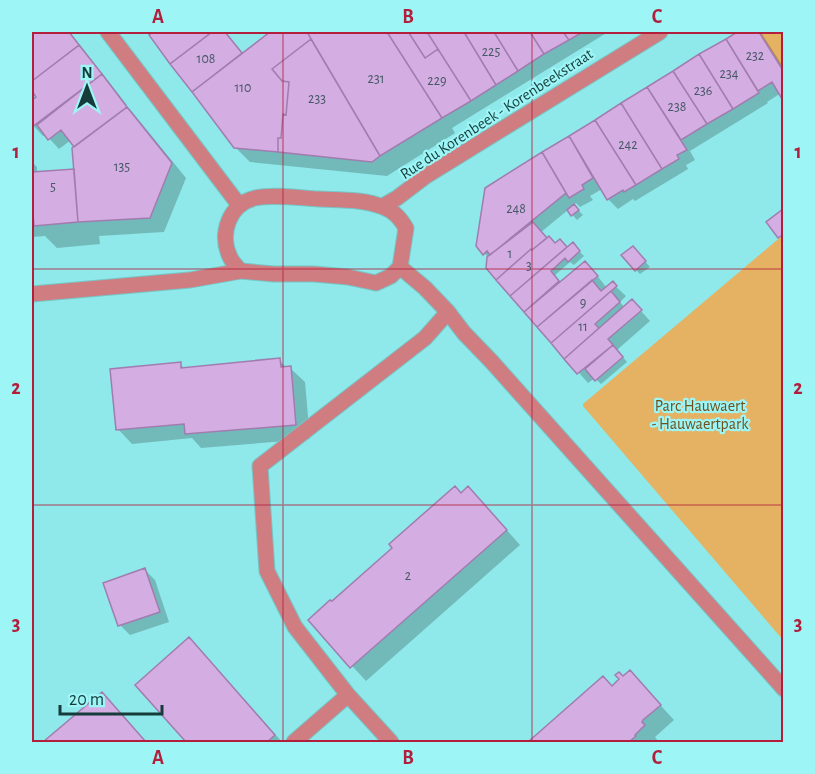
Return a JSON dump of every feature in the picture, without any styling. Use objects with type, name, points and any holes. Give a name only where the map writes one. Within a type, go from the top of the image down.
[{"type":"street","points":[[108,32],[239,205]]},
{"type":"street","name":"Rue du Korenbeek - Korenbeekstraat","points":[[383,206],[398,198],[426,176],[660,32]]},
{"type":"street","points":[[32,294],[190,280],[241,271],[348,277],[375,283],[391,276],[400,267],[406,228],[398,216],[383,206],[358,201],[255,198],[239,205],[230,216],[226,228],[225,242],[230,257],[241,271]]},
{"type":"street","points":[[400,267],[419,282],[448,312],[783,689]]},
{"type":"street","points":[[391,742],[348,695],[295,627],[267,571],[260,466],[425,338],[448,312]]},
{"type":"street","points":[[294,742],[348,695]]},
{"type":"green space","points":[[759,32],[783,32],[783,72]]},
{"type":"green space","name":"Parc Hauwaert - Hauwaertpark","points":[[783,235],[783,640],[583,404]]},
{"type":"building","points":[[32,32],[69,32],[79,45],[32,81]]},
{"type":"building","points":[[153,32],[212,32],[170,64],[149,35]]},
{"type":"building","points":[[212,32],[225,32],[242,53],[192,92],[170,64]]},
{"type":"building","points":[[270,32],[307,32],[311,39],[272,69],[282,81],[289,82],[286,115],[283,114],[281,138],[278,138],[278,152],[234,148],[192,92]]},
{"type":"building","points":[[307,32],[387,32],[442,118],[380,156]]},
{"type":"building","points":[[387,32],[410,32],[425,58],[438,49],[471,101],[442,118]]},
{"type":"building","points":[[410,32],[427,32],[438,49],[425,58]]},
{"type":"building","points":[[427,32],[464,32],[496,85],[471,101]]},
{"type":"building","points":[[464,32],[494,32],[518,71],[496,85]]},
{"type":"building","points":[[494,32],[530,32],[544,54],[518,71]]},
{"type":"building","points":[[530,32],[563,32],[569,40],[544,54]]},
{"type":"building","points":[[563,32],[583,32],[569,40]]},
{"type":"building","points":[[737,32],[759,32],[784,72],[784,98],[782,99],[772,82],[758,91],[726,39]]},
{"type":"building","points":[[311,39],[380,156],[372,162],[278,152],[278,138],[281,138],[283,114],[286,115],[289,82],[282,81],[272,69]]},
{"type":"building","points":[[726,39],[759,93],[733,109],[699,54]]},
{"type":"building","points":[[79,45],[102,74],[32,127],[32,100],[36,97],[32,91],[32,81]]},
{"type":"building","points":[[699,54],[733,109],[707,124],[673,71]]},
{"type":"building","points":[[673,71],[707,124],[681,140],[647,87]]},
{"type":"building","points":[[102,74],[127,107],[74,147],[61,130],[48,140],[37,125]]},
{"type":"building","points":[[647,87],[687,150],[677,155],[679,159],[662,169],[621,103]]},
{"type":"building","points":[[621,103],[662,169],[636,185],[595,120]]},
{"type":"building","points":[[127,107],[172,163],[150,218],[78,222],[72,148]]},
{"type":"building","points":[[595,120],[636,185],[607,200],[569,136]]},
{"type":"building","points":[[569,136],[593,178],[582,185],[584,189],[569,198],[542,152]]},
{"type":"building","points":[[542,152],[566,193],[490,255],[487,251],[483,255],[476,246],[485,188]]},
{"type":"building","points":[[74,169],[78,222],[34,226],[32,172]]},
{"type":"building","points":[[574,204],[579,210],[571,216],[567,210]]},
{"type":"building","points":[[783,209],[784,234],[778,238],[766,222]]},
{"type":"building","points":[[533,222],[547,238],[496,280],[486,268],[487,257]]},
{"type":"building","points":[[549,236],[555,243],[560,239],[567,247],[510,296],[496,280]]},
{"type":"building","points":[[573,242],[580,251],[568,262],[565,258],[551,271],[559,281],[524,312],[510,296]]},
{"type":"building","points":[[633,246],[646,261],[635,271],[621,255]]},
{"type":"building","points":[[585,261],[598,276],[537,327],[524,312]]},
{"type":"building","points":[[592,280],[601,291],[613,281],[617,286],[551,343],[537,327]]},
{"type":"building","points":[[611,291],[620,302],[595,324],[599,328],[564,359],[551,343]]},
{"type":"building","points":[[632,299],[642,310],[608,339],[613,345],[577,374],[564,359]]},
{"type":"building","points":[[613,345],[623,357],[595,381],[585,369]]},
{"type":"building","points":[[280,358],[281,367],[291,366],[296,425],[185,434],[184,424],[116,430],[110,369],[181,362],[181,368]]},
{"type":"building","points":[[455,486],[461,493],[468,486],[507,530],[350,668],[308,620],[392,548],[389,544]]},
{"type":"building","points":[[145,568],[160,612],[118,626],[103,583]]},
{"type":"building","points":[[189,637],[275,735],[267,742],[186,742],[135,685]]},
{"type":"building","points":[[630,670],[661,705],[643,720],[645,725],[629,742],[528,742],[603,676],[612,686],[619,679],[615,675],[619,672],[623,676]]},
{"type":"building","points":[[102,692],[146,742],[43,742]]}]
